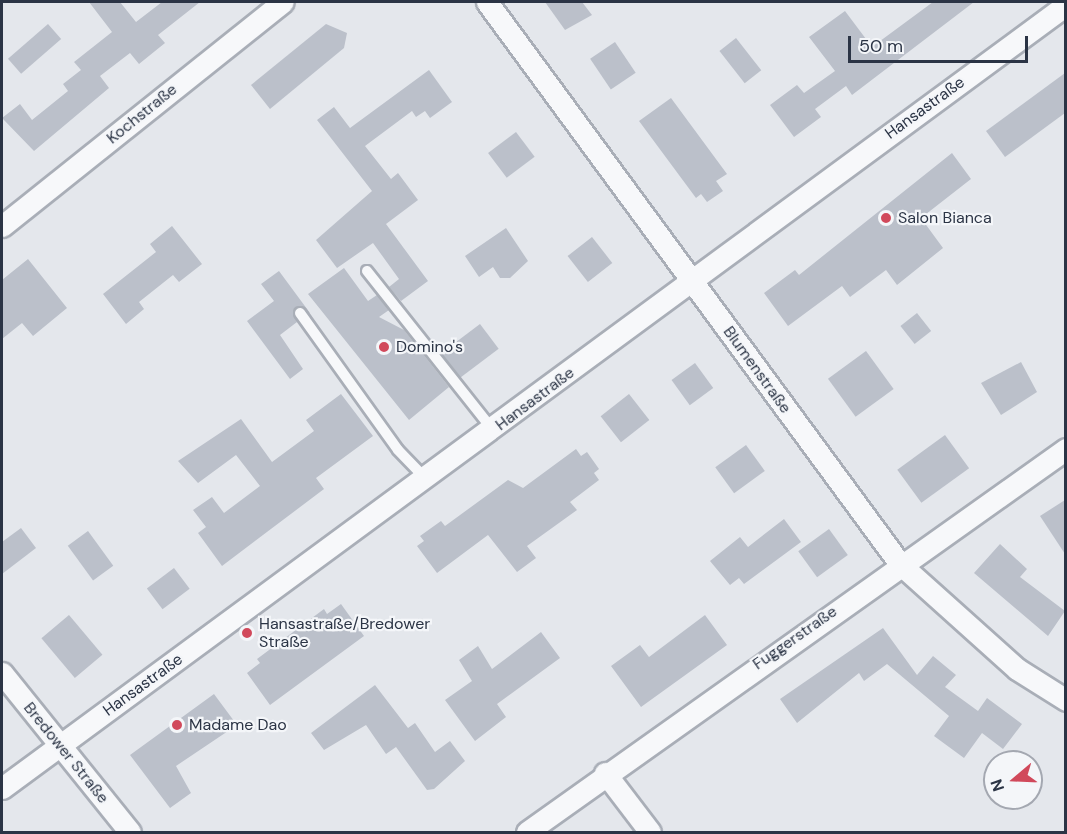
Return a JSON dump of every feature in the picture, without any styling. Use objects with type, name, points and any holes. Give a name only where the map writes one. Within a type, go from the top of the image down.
[{"type":"street","name":"Kochstraße","points":[[2,226],[283,2]]},
{"type":"street","name":"Blumenstraße","points":[[487,2],[900,564],[1017,669],[1065,700]]},
{"type":"street","name":"Hansastraße","points":[[2,788],[493,430],[1065,4]]},
{"type":"street","name":"Fuggerstraße","points":[[527,832],[605,773],[1065,449]]},
{"type":"street","name":"Bredower Straße","points":[[2,673],[130,832]]},
{"type":"street","points":[[605,773],[650,832]]},
{"type":"lane","points":[[367,272],[493,430]]},
{"type":"lane","points":[[300,313],[398,450],[426,479]]},
{"type":"building","points":[[89,2],[120,2],[136,22],[162,2],[200,2],[158,35],[165,43],[139,64],[130,53],[100,76],[109,88],[34,151],[2,118],[20,104],[32,120],[68,91],[63,84],[81,70],[74,62],[112,32]]},
{"type":"building","points":[[545,2],[582,2],[592,15],[565,30]]},
{"type":"building","points":[[933,2],[974,2],[852,95],[846,86],[815,109],[821,117],[794,137],[770,105],[797,85],[804,93],[835,71],[809,37],[845,11],[872,47]]},
{"type":"building","points":[[48,24],[61,39],[21,74],[8,59]]},
{"type":"building","points":[[326,24],[347,33],[344,48],[270,109],[251,85]]},
{"type":"building","points":[[736,38],[761,70],[745,83],[719,51]]},
{"type":"building","points":[[615,42],[636,73],[611,89],[590,59]]},
{"type":"building","points":[[429,70],[452,102],[430,118],[425,111],[416,117],[412,111],[365,146],[391,179],[398,173],[418,200],[386,224],[428,281],[401,301],[389,287],[399,279],[373,243],[337,268],[316,240],[372,191],[317,120],[334,107],[350,128]]},
{"type":"building","points":[[1065,73],[1065,113],[1005,157],[986,131]]},
{"type":"building","points":[[671,98],[727,174],[716,181],[723,191],[707,202],[701,194],[696,198],[639,121]]},
{"type":"building","points":[[516,132],[535,157],[507,178],[488,153]]},
{"type":"building","points":[[952,153],[971,179],[921,218],[943,248],[897,285],[886,270],[850,297],[842,286],[788,326],[764,293],[795,270],[799,275]]},
{"type":"building","points":[[172,226],[202,264],[179,282],[173,275],[139,302],[144,309],[126,324],[103,294],[156,252],[150,244]]},
{"type":"building","points":[[506,228],[528,261],[510,278],[500,278],[493,267],[479,277],[465,256]]},
{"type":"building","points":[[592,237],[612,263],[588,282],[568,256]]},
{"type":"building","points":[[28,259],[67,308],[33,336],[22,323],[2,339],[2,280]]},
{"type":"building","name":"Domino's","points":[[344,268],[368,301],[377,295],[389,310],[379,317],[404,330],[449,387],[409,420],[308,294]]},
{"type":"building","points":[[279,271],[310,313],[295,307],[297,322],[280,335],[303,369],[290,379],[247,321],[274,301],[261,284]]},
{"type":"building","points":[[917,313],[931,331],[915,344],[900,326]]},
{"type":"building","points":[[480,324],[499,349],[460,378],[441,353]]},
{"type":"building","points":[[866,351],[894,389],[856,417],[828,379]]},
{"type":"building","points":[[1021,362],[1037,392],[1001,415],[981,383]]},
{"type":"building","points":[[695,363],[713,388],[690,405],[672,380]]},
{"type":"building","points":[[341,394],[373,436],[316,478],[324,489],[222,566],[198,533],[206,527],[193,510],[212,497],[224,513],[260,486],[236,455],[198,483],[178,461],[241,419],[272,462],[314,431],[306,420]]},
{"type":"building","points":[[629,394],[649,420],[621,442],[601,416]]},
{"type":"building","points":[[945,435],[969,468],[921,503],[897,470]]},
{"type":"building","points":[[746,445],[765,471],[734,493],[715,467]]},
{"type":"building","points":[[576,449],[581,456],[587,452],[599,469],[594,473],[599,480],[570,502],[577,510],[527,546],[536,558],[517,572],[488,535],[437,573],[417,546],[424,541],[420,536],[441,521],[445,526],[508,480],[523,488]]},
{"type":"building","points":[[1065,500],[1065,554],[1040,516]]},
{"type":"building","points":[[784,519],[801,542],[744,584],[739,578],[730,585],[710,561],[740,537],[748,547]]},
{"type":"building","points":[[21,528],[36,548],[2,574],[2,542]]},
{"type":"building","points":[[829,529],[848,555],[817,577],[798,551]]},
{"type":"building","points":[[88,531],[113,566],[93,580],[68,546]]},
{"type":"building","points":[[1000,544],[1027,569],[1020,577],[1065,611],[1048,636],[974,573]]},
{"type":"building","points":[[174,568],[190,589],[162,609],[147,588]]},
{"type":"building","points":[[341,604],[364,636],[270,705],[247,673],[260,663],[257,659],[324,609],[327,614]]},
{"type":"building","points":[[69,615],[102,655],[75,678],[41,638]]},
{"type":"building","points":[[705,615],[727,645],[641,707],[611,666],[640,645],[649,657]]},
{"type":"building","points":[[883,628],[917,675],[933,656],[956,675],[945,687],[978,711],[987,698],[1022,724],[1003,749],[982,733],[964,758],[934,736],[949,716],[887,664],[864,681],[859,673],[797,723],[780,699]]},
{"type":"building","points":[[541,632],[560,658],[497,704],[506,717],[475,741],[445,700],[472,681],[459,660],[478,646],[492,669]]},
{"type":"building","points":[[375,685],[408,728],[415,723],[435,752],[450,741],[465,761],[434,789],[427,790],[396,747],[386,754],[366,725],[324,750],[311,733]]},
{"type":"building","points":[[214,694],[237,725],[176,766],[191,793],[170,808],[130,755]]},
{"type":"place","name":"Salon Bianca","points":[[886,218]]},
{"type":"place","name":"Domino's","points":[[384,347]]},
{"type":"place","name":"Hansastraße/Bredower Straße","points":[[247,633]]},
{"type":"place","name":"Madame Dao","points":[[177,725]]}]
